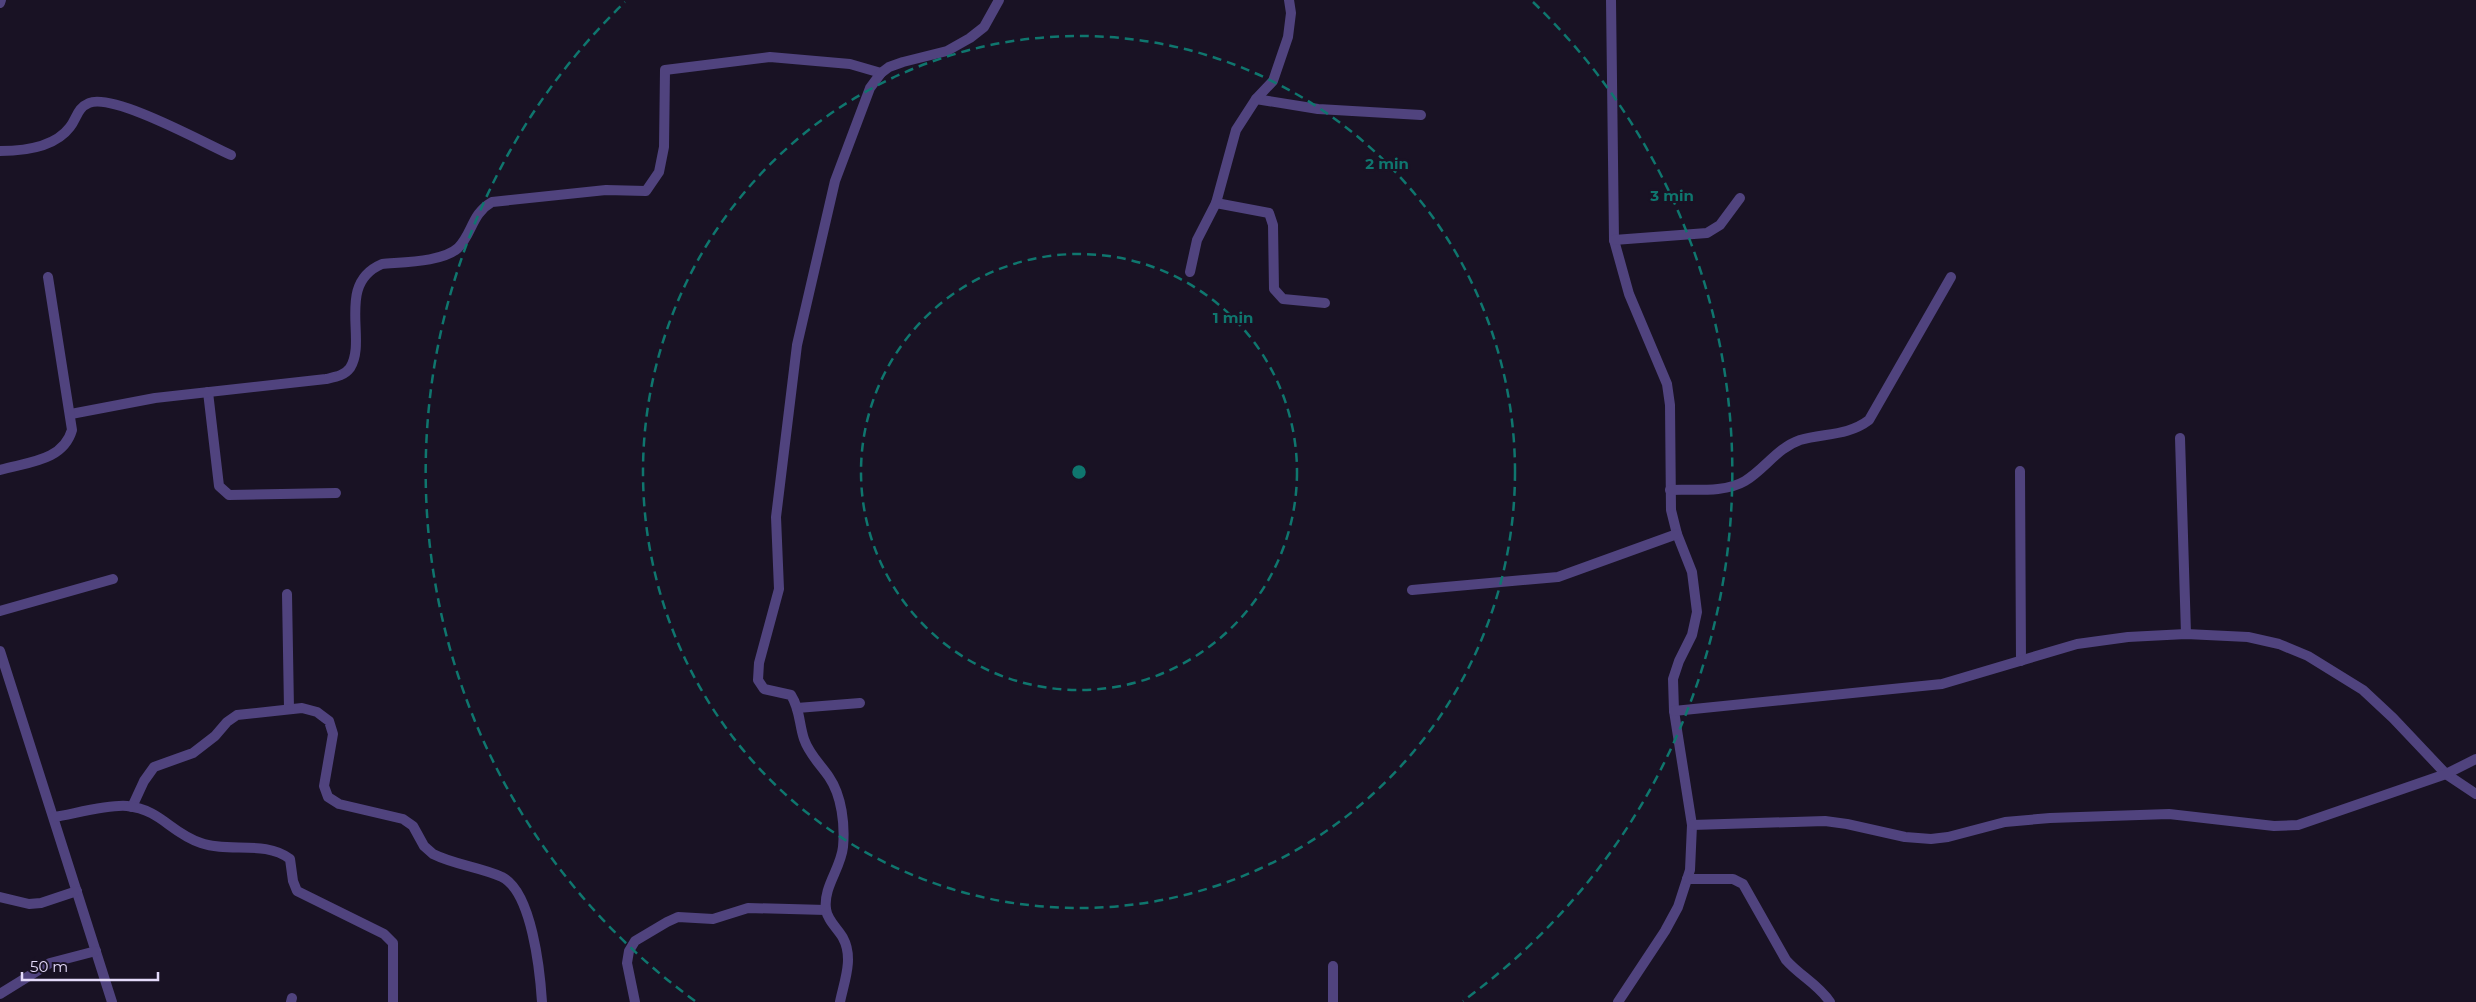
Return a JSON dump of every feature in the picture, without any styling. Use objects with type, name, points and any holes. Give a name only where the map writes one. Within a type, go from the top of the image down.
[{"type":"street","points":[[840,1002],[848,967],[847,952],[844,939],[826,910],[827,893],[843,848],[844,823],[839,800],[830,778],[810,754],[803,739],[797,708],[791,695],[764,689],[758,680],[759,663],[779,590],[776,517],[797,346],[835,180],[870,88],[881,73],[889,67],[947,51],[970,38],[984,28],[999,0]]},
{"type":"street","points":[[1190,272],[1197,240],[1216,203],[1236,130],[1256,99],[1273,81],[1288,37],[1291,13],[1289,0]]},
{"type":"street","points":[[1611,0],[1614,240],[1629,294],[1667,384],[1670,406],[1671,510],[1677,534],[1692,572],[1697,612],[1692,635],[1679,661],[1673,679],[1674,711],[1692,825],[1692,854],[1687,879],[1678,907],[1665,931],[1618,1002]]},
{"type":"street","points":[[71,414],[155,398],[341,376],[350,368],[354,356],[355,301],[364,276],[372,268],[382,264],[445,256],[458,248],[480,208],[492,202],[606,190],[646,191],[659,172],[664,147],[665,70],[770,57],[850,64],[881,73]]},
{"type":"street","points":[[1256,99],[1318,108],[1420,115]]},
{"type":"street","points":[[0,150],[19,151],[52,142],[70,127],[78,110],[89,103],[105,102],[144,114],[231,155]]},
{"type":"street","points":[[1614,240],[1707,233],[1720,225],[1740,198]]},
{"type":"street","points":[[1216,203],[1269,214],[1274,225],[1274,289],[1283,299],[1325,303]]},
{"type":"street","points":[[0,470],[59,453],[68,443],[72,430],[48,276]]},
{"type":"street","points":[[1670,490],[1730,487],[1755,475],[1787,446],[1800,440],[1857,429],[1869,420],[1951,277]]},
{"type":"street","points":[[208,392],[218,486],[222,492],[229,495],[336,493]]},
{"type":"street","points":[[2180,438],[2186,634]]},
{"type":"street","points":[[2020,471],[2020,661]]},
{"type":"street","points":[[1412,590],[1558,577],[1677,534]]},
{"type":"street","points":[[0,612],[113,578]]},
{"type":"street","points":[[287,594],[289,709]]},
{"type":"street","points":[[1674,711],[1942,684],[1965,680],[2077,644],[2128,637],[2186,634],[2248,637],[2279,644],[2308,656],[2363,690],[2393,718],[2446,774],[2476,794]]},
{"type":"street","points":[[0,651],[112,1002]]},
{"type":"street","points":[[797,708],[860,703]]},
{"type":"street","points":[[132,807],[144,781],[154,767],[193,753],[215,736],[227,722],[237,715],[302,708],[317,712],[329,721],[333,734],[324,786],[328,797],[339,804],[403,819],[413,826],[424,846],[433,854],[502,877],[513,884],[521,897],[535,944],[542,1002]]},
{"type":"street","points":[[1692,825],[1825,821],[1905,837],[1931,840],[2005,822],[2050,818],[2168,814],[2274,826],[2298,825],[2446,774],[2476,759]]},
{"type":"street","points":[[54,817],[124,805],[146,809],[159,816],[180,834],[203,844],[280,851],[290,859],[293,881],[297,891],[384,934],[393,943],[393,1002]]},
{"type":"street","points":[[1687,879],[1733,879],[1743,884],[1786,960],[1795,970],[1816,984],[1830,1002]]},
{"type":"street","points":[[0,898],[29,904],[41,903],[78,891]]},
{"type":"street","points":[[636,1002],[627,963],[629,951],[635,941],[667,922],[678,917],[713,920],[748,908],[826,910]]},
{"type":"street","points":[[0,994],[50,963],[96,951]]},
{"type":"street","points":[[1333,966],[1333,1002]]}]
